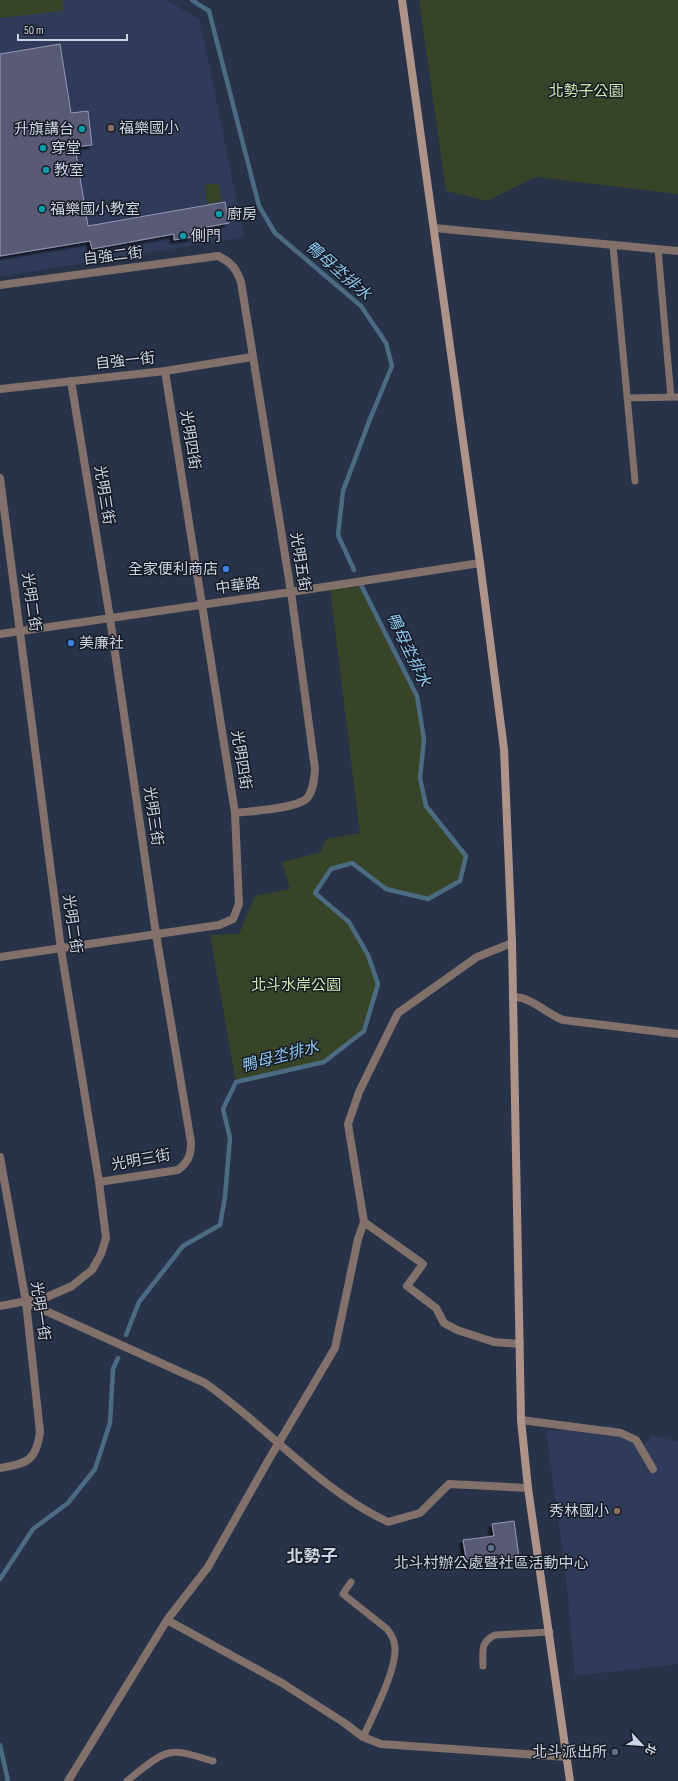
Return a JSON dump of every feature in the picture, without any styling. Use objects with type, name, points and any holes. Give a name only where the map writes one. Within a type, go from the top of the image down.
[{"type":"main road","points":[[402,0],[480,563],[504,749],[512,943],[521,1420],[528,1488],[550,1632],[570,1781]]},
{"type":"street","points":[[434,228],[678,251]]},
{"type":"street","name":"自強二街","points":[[0,285],[218,256],[228,260]]},
{"type":"street","name":"光明五街","points":[[228,260],[237,270],[241,282],[291,592],[315,769],[314,783],[308,797],[296,804],[235,813]]},
{"type":"street","name":"自強一街","points":[[0,388],[165,371],[252,357]]},
{"type":"street","name":"光明四街","points":[[0,957],[219,925],[233,919],[239,904],[235,813],[165,371]]},
{"type":"street","name":"光明三街","points":[[71,381],[110,618],[156,934],[192,1142],[191,1153],[187,1162],[178,1170],[99,1182]]},
{"type":"street","name":"光明二街","points":[[0,478],[61,949],[99,1182],[106,1238],[101,1254],[92,1270],[72,1286],[47,1297],[0,1306]]},
{"type":"street","name":"中華路","points":[[0,634],[480,563]]},
{"type":"street","points":[[68,1781],[167,1620],[208,1567],[335,1348],[358,1239],[364,1222],[348,1124],[359,1092],[398,1013],[476,957],[512,943]]},
{"type":"street","points":[[512,997],[522,997],[551,1015],[563,1020],[678,1034]]},
{"type":"street","name":"光明一街","points":[[0,1157],[26,1302],[40,1432],[38,1445],[33,1456],[22,1464],[0,1468]]},
{"type":"street","points":[[364,1222],[423,1264],[407,1286],[436,1308],[444,1323],[457,1330],[494,1342],[520,1344]]},
{"type":"street","points":[[26,1302],[205,1383],[221,1394],[278,1444],[351,1502],[388,1522],[420,1513],[449,1484],[528,1488]]},
{"type":"street","points":[[521,1420],[621,1433],[636,1440],[653,1469]]},
{"type":"street","points":[[167,1620],[282,1683],[343,1722],[363,1737],[381,1744],[567,1757]]},
{"type":"lane","points":[[613,246],[635,480]]},
{"type":"lane","points":[[627,398],[674,397],[658,249]]},
{"type":"lane","points":[[351,1582],[343,1594],[387,1629],[393,1636],[396,1649],[390,1676],[363,1737]]},
{"type":"lane","points":[[482,1666],[484,1644],[487,1638],[495,1635],[550,1632]]},
{"type":"lane","points":[[127,1781],[159,1757],[169,1752],[213,1761]]},
{"type":"shaded area","name":"福樂國小","points":[[0,0],[167,0],[200,20],[244,237],[0,277]]},
{"type":"shaded area","name":"秀林國小","points":[[610,1425],[645,1444],[652,1435],[678,1442],[678,1664],[575,1676],[566,1577],[546,1431]]},
{"type":"green space","points":[[0,0],[62,0],[63,11],[0,18]]},
{"type":"green space","name":"北勢子公園","points":[[419,0],[678,0],[678,194],[536,177],[487,201],[446,191]]},
{"type":"green space","points":[[218,183],[222,201],[207,204],[205,185]]},
{"type":"green space","name":"北斗水岸公園","points":[[360,583],[417,696],[423,737],[421,779],[426,806],[466,856],[460,881],[427,898],[386,889],[352,863],[331,869],[315,893],[349,922],[371,961],[378,984],[364,1031],[324,1062],[236,1082],[210,935],[239,934],[255,896],[290,889],[282,862],[321,852],[326,839],[360,833],[330,589]]},
{"type":"building","points":[[60,44],[71,113],[88,111],[92,145],[75,147],[88,226],[225,202],[229,223],[191,230],[192,237],[174,240],[174,234],[92,249],[90,241],[0,256],[0,54]]},
{"type":"building","name":"北斗村辦公處暨社區活動中心","points":[[514,1521],[519,1557],[467,1564],[463,1540],[494,1536],[492,1524]]},
{"type":"waterway","name":"鴨母坔排水","points":[[192,0],[209,11],[259,206],[275,233],[361,306],[386,343],[392,366],[343,491],[338,535],[354,570]]},
{"type":"waterway","name":"鴨母坔排水","points":[[126,1335],[139,1302],[183,1246],[220,1225],[225,1197],[230,1138],[223,1109],[236,1082],[324,1062],[364,1031],[378,984],[368,955],[349,922],[315,893],[331,869],[352,863],[386,889],[428,899],[460,881],[466,856],[426,806],[420,778],[424,739],[417,696],[360,583]]},
{"type":"waterway","name":"鴨母坔排水","points":[[0,1579],[33,1529],[68,1503],[95,1469],[110,1423],[113,1369],[118,1358]]},
{"type":"waterway","name":"鴨母坔排水","points":[[0,1745],[8,1781]]},
{"type":"place","name":"福樂國小","points":[[111,128]]},
{"type":"place","name":"升旗講台","points":[[82,129]]},
{"type":"place","name":"穿堂","points":[[43,148]]},
{"type":"place","name":"教室","points":[[46,170]]},
{"type":"place","name":"福樂國小教室","points":[[42,209]]},
{"type":"place","name":"廚房","points":[[219,214]]},
{"type":"place","name":"側門","points":[[183,236]]},
{"type":"place","name":"全家便利商店","points":[[226,569]]},
{"type":"place","name":"美廉社","points":[[71,643]]},
{"type":"place","name":"秀林國小","points":[[617,1511]]},
{"type":"place","name":"北斗村辦公處暨社區活動中心","points":[[491,1548]]},
{"type":"place","name":"北斗派出所","points":[[615,1752]]},
{"type":"district","name":"北勢子","points":[[312,1557]]}]
